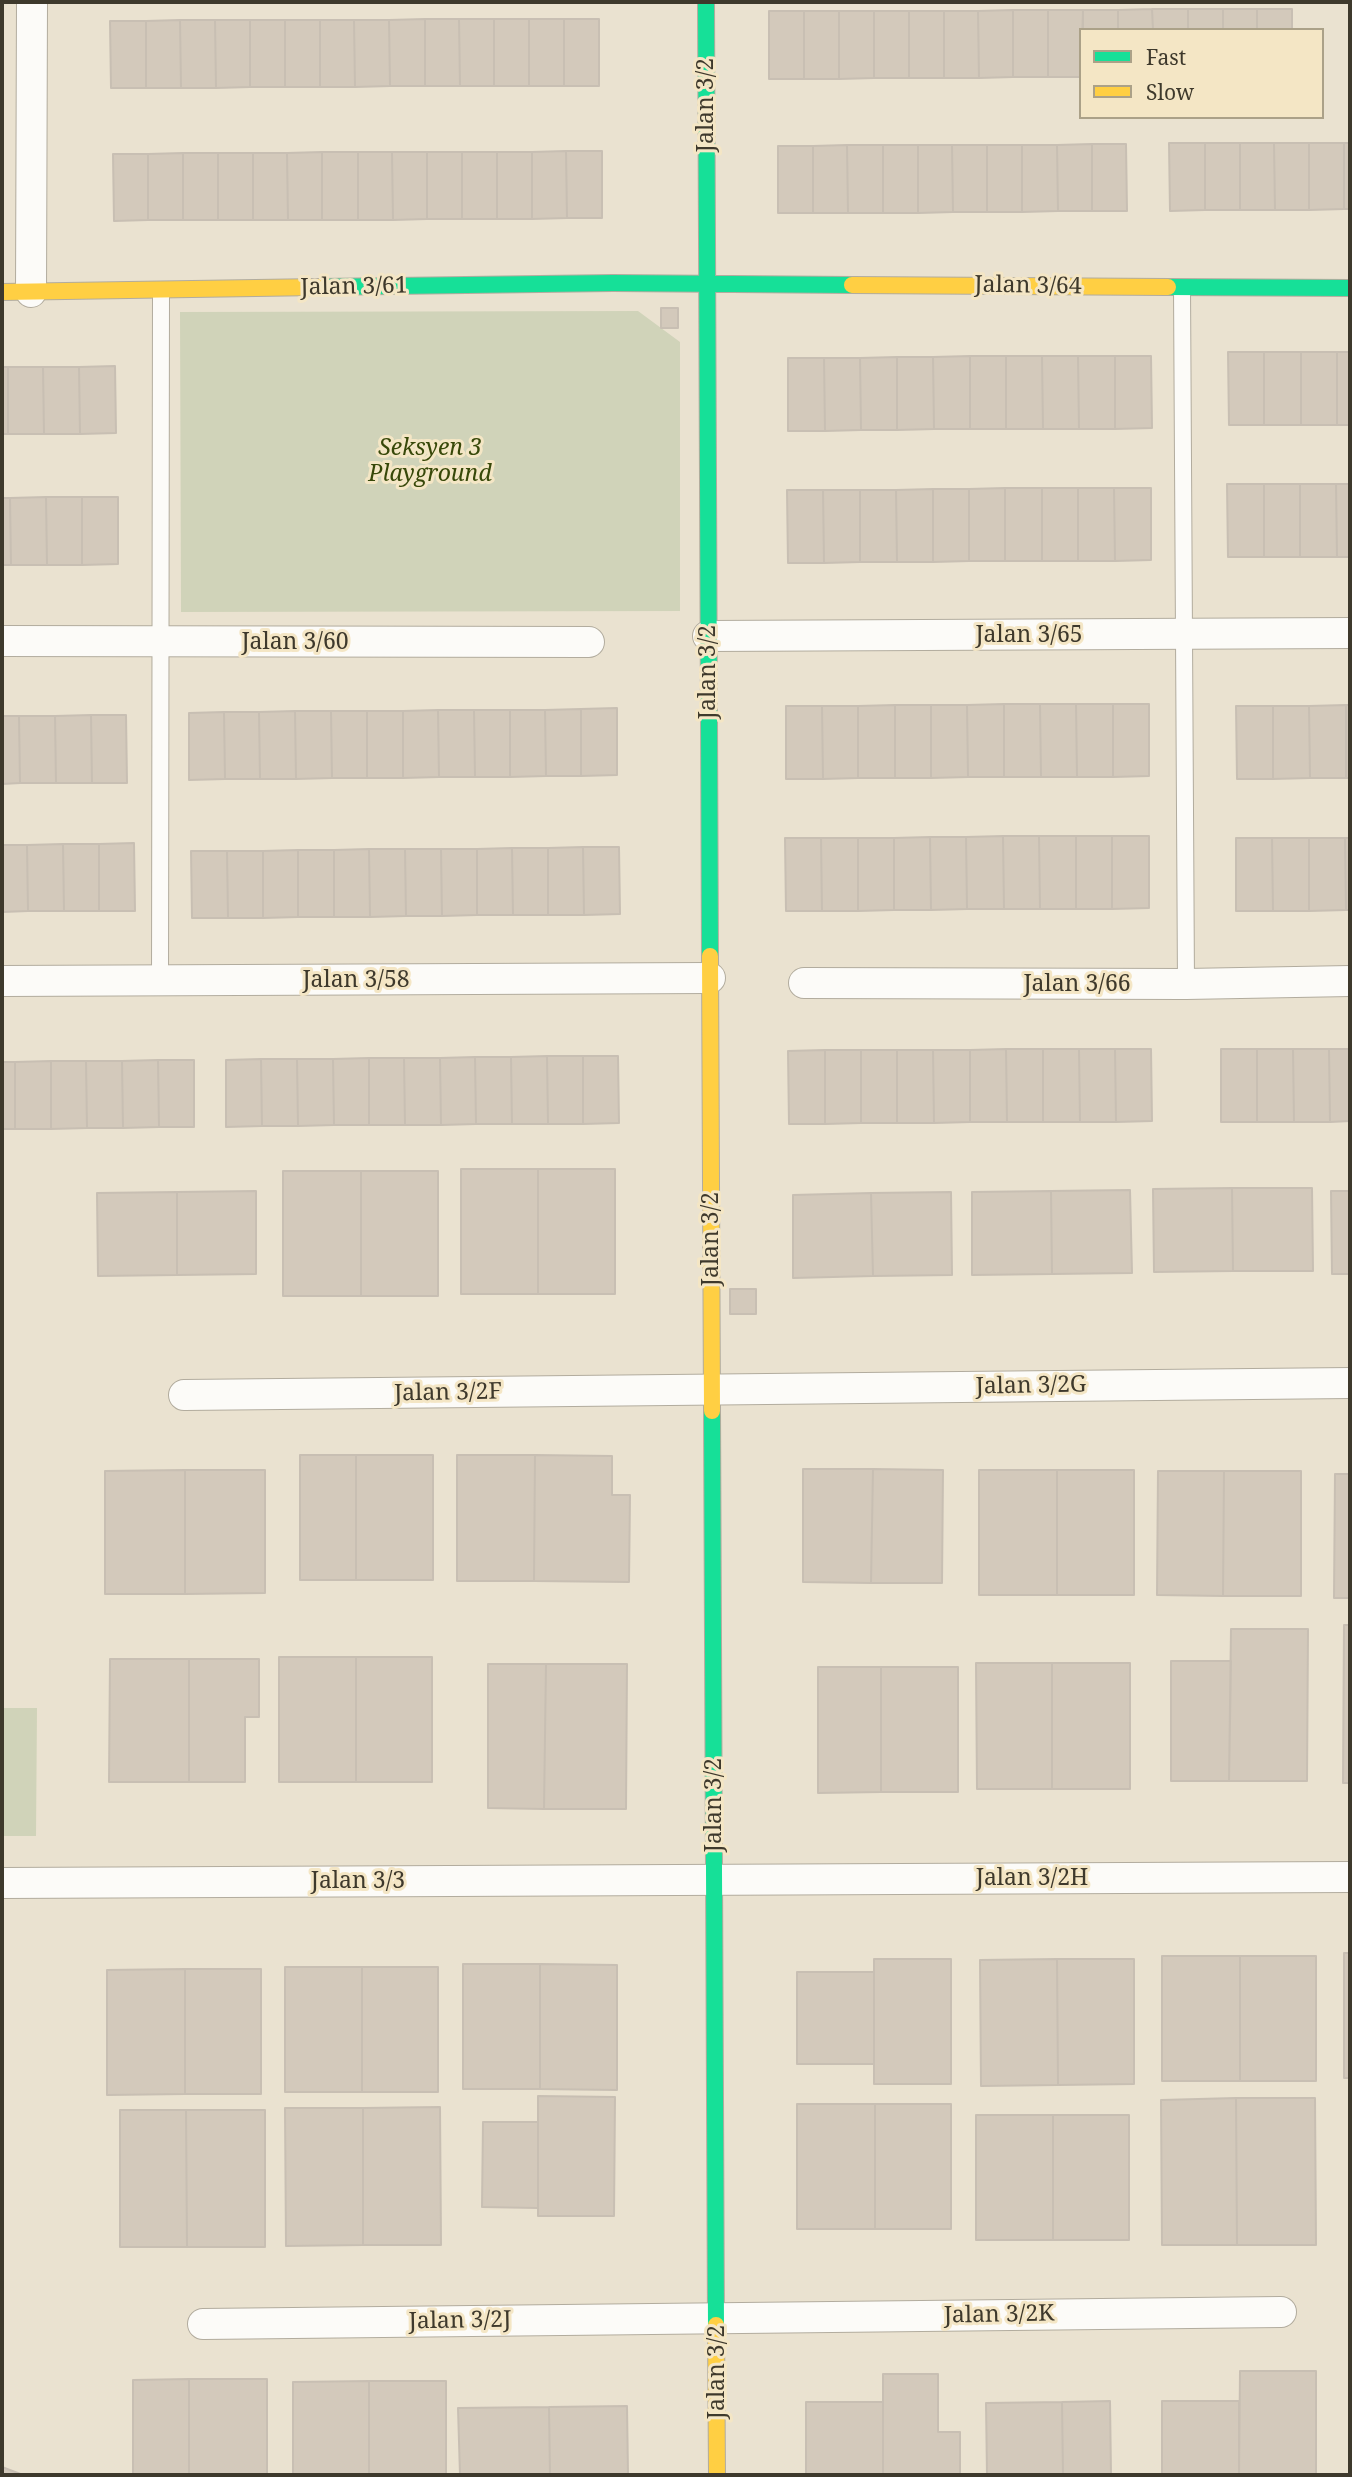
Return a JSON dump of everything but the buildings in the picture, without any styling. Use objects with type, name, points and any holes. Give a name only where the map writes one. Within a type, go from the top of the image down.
[{"type":"street","points":[[31,292],[32,2]]},
{"type":"street","name":"Jalan 3/2","points":[[706,2],[717,2475]]},
{"type":"street","name":"Jalan 3/61","points":[[2,292],[706,282]]},
{"type":"street","name":"Jalan 3/64","points":[[706,282],[1350,288]]},
{"type":"street","name":"Jalan 3/65","points":[[708,636],[1350,633]]},
{"type":"street","name":"Jalan 3/60","points":[[2,641],[589,642]]},
{"type":"street","name":"Jalan 3/58","points":[[2,981],[709,978]]},
{"type":"street","name":"Jalan 3/66","points":[[804,983],[1186,984],[1350,981]]},
{"type":"street","name":"Jalan 3/2G","points":[[712,1390],[1350,1383]]},
{"type":"street","name":"Jalan 3/2F","points":[[184,1395],[712,1390]]},
{"type":"street","name":"Jalan 3/2H","points":[[714,1880],[1350,1877]]},
{"type":"street","name":"Jalan 3/3","points":[[2,1883],[714,1880]]},
{"type":"street","name":"Jalan 3/2K","points":[[717,2319],[1281,2312]]},
{"type":"street","name":"Jalan 3/2J","points":[[204,2324],[717,2319]]},
{"type":"lane","points":[[1182,288],[1186,984]]},
{"type":"lane","points":[[160,290],[160,981]]},
{"type":"green space","name":"Seksyen 3 Playground","points":[[638,311],[680,342],[680,611],[181,612],[180,312]]},
{"type":"green space","points":[[2,1708],[37,1708],[36,1836],[2,1836]]},
{"type":"traffic: fast","points":[[706,2],[710,956]]},
{"type":"traffic: fast","points":[[319,287],[613,283],[852,285]]},
{"type":"traffic: fast","points":[[1168,287],[1350,288]]},
{"type":"traffic: fast","points":[[712,1411],[716,2325]]},
{"type":"traffic: slow","points":[[852,285],[1168,287]]},
{"type":"traffic: slow","points":[[2,292],[319,287]]},
{"type":"traffic: slow","points":[[710,956],[712,1411]]},
{"type":"traffic: slow","points":[[716,2325],[717,2475]]}]
